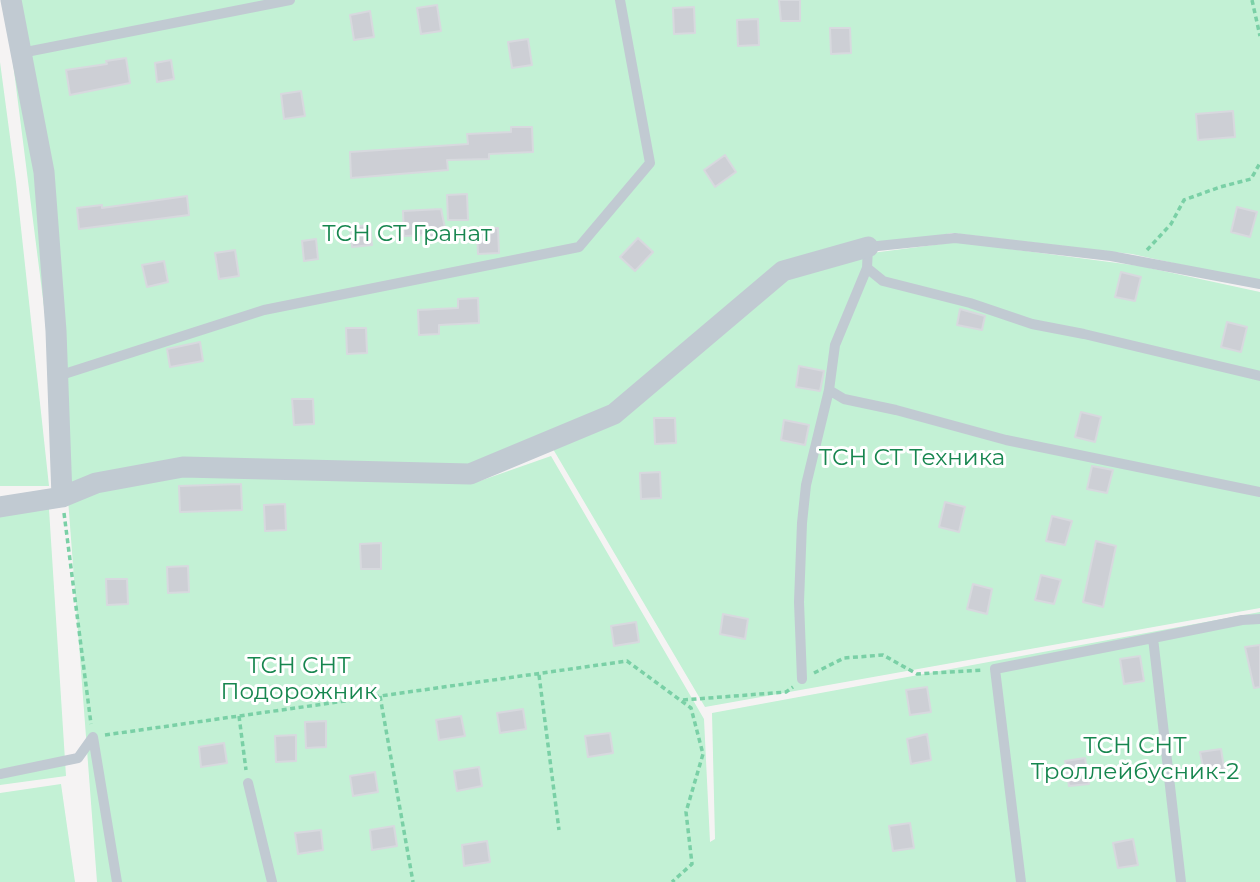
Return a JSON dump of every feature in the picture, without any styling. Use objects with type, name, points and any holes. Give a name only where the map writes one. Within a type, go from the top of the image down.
[{"type":"street","points":[[11,0],[44,172],[58,376],[62,497]]},
{"type":"street","points":[[0,507],[62,497],[96,484],[183,467],[470,474],[614,414],[783,271],[868,258]]},
{"type":"lane","points":[[21,52],[244,4],[290,0]]},
{"type":"lane","points":[[58,376],[264,310],[579,247],[650,163],[620,0]]},
{"type":"lane","points":[[868,258],[955,238],[1137,261],[1260,284]]},
{"type":"lane","points":[[868,258],[883,281],[970,303],[1032,324],[1260,376]]},
{"type":"lane","points":[[803,679],[799,602],[806,485],[829,390],[835,345],[868,258]]},
{"type":"lane","points":[[829,390],[844,400],[896,410],[1006,440],[1260,492]]},
{"type":"lane","points":[[1021,882],[995,669],[1242,620],[1260,619]]},
{"type":"lane","points":[[1153,638],[1181,882]]},
{"type":"lane","points":[[0,774],[78,758],[93,737]]},
{"type":"lane","points":[[93,737],[117,882]]},
{"type":"lane","points":[[248,783],[272,882]]},
{"type":"path","points":[[1252,0],[1260,36]]},
{"type":"path","points":[[1137,261],[1171,224],[1184,200],[1251,179],[1260,163]]},
{"type":"path","points":[[62,497],[93,737],[627,661],[691,708],[703,754],[686,812],[692,864],[672,882]]},
{"type":"path","points":[[681,701],[786,692],[803,679],[844,658],[883,655],[917,674],[995,669]]},
{"type":"path","points":[[539,675],[559,830]]},
{"type":"path","points":[[380,696],[412,882]]},
{"type":"path","points":[[239,716],[248,783]]},
{"type":"green space","name":"ТСН СТ Гранат","points":[[5,0],[1260,0],[1260,282],[1132,254],[952,233],[782,265],[611,410],[469,469],[182,462],[67,488]]},
{"type":"green space","points":[[0,62],[16,182],[49,486],[0,486]]},
{"type":"green space","name":"ТСН СТ Техника","points":[[957,242],[1140,266],[1260,292],[1260,608],[705,707],[553,449],[783,279],[864,254]]},
{"type":"green space","name":"ТСН СНТ Подорожник","points":[[551,456],[704,719],[710,842],[715,839],[712,713],[1260,612],[1260,882],[97,882],[68,499],[183,471],[477,482]]},
{"type":"green space","points":[[49,509],[66,776],[0,785],[0,510]]},
{"type":"green space","points":[[61,784],[75,882],[0,882],[0,793]]},
{"type":"building","points":[[779,0],[800,0],[800,21],[781,21]]},
{"type":"building","points":[[437,5],[441,31],[421,34],[417,8]]},
{"type":"building","points":[[694,7],[695,33],[674,34],[673,8]]},
{"type":"building","points":[[370,11],[374,37],[354,40],[350,15]]},
{"type":"building","points":[[758,19],[759,45],[738,46],[737,20]]},
{"type":"building","points":[[830,28],[850,28],[851,53],[831,54]]},
{"type":"building","points":[[528,39],[532,65],[512,68],[508,42]]},
{"type":"building","points":[[126,58],[130,83],[70,95],[66,70],[107,64],[106,61]]},
{"type":"building","points":[[171,60],[174,79],[157,82],[155,63]]},
{"type":"building","points":[[301,91],[305,116],[284,119],[281,94]]},
{"type":"building","points":[[1233,111],[1235,137],[1198,140],[1196,114]]},
{"type":"building","points":[[511,127],[532,127],[533,152],[489,154],[489,159],[447,160],[448,170],[351,178],[350,152],[468,144],[467,134],[511,132]]},
{"type":"building","points":[[725,155],[736,172],[715,187],[704,170]]},
{"type":"building","points":[[467,194],[468,220],[448,220],[447,195]]},
{"type":"building","points":[[187,196],[189,215],[79,229],[77,208],[102,205],[102,208]]},
{"type":"building","points":[[1237,207],[1257,212],[1250,237],[1231,232]]},
{"type":"building","points":[[441,209],[447,238],[431,241],[430,235],[404,236],[403,211]]},
{"type":"building","points":[[370,225],[372,245],[352,247],[350,227]]},
{"type":"building","points":[[477,228],[498,228],[499,253],[478,254]]},
{"type":"building","points":[[638,238],[653,252],[635,271],[620,257]]},
{"type":"building","points":[[316,239],[318,259],[304,261],[302,241]]},
{"type":"building","points":[[235,250],[239,276],[219,279],[215,253]]},
{"type":"building","points":[[164,261],[168,282],[147,287],[142,265]]},
{"type":"building","points":[[1121,272],[1141,277],[1135,301],[1115,297]]},
{"type":"building","points":[[478,298],[479,323],[439,325],[439,334],[419,335],[418,310],[458,308],[458,299]]},
{"type":"building","points":[[960,309],[985,316],[982,330],[957,325]]},
{"type":"building","points":[[1227,322],[1247,327],[1241,352],[1221,347]]},
{"type":"building","points":[[346,328],[366,328],[367,353],[347,354]]},
{"type":"building","points":[[200,342],[203,361],[170,367],[167,349]]},
{"type":"building","points":[[799,366],[824,371],[820,391],[796,387]]},
{"type":"building","points":[[292,399],[313,399],[314,424],[294,425]]},
{"type":"building","points":[[1081,412],[1101,417],[1095,442],[1075,437]]},
{"type":"building","points":[[654,418],[675,418],[676,443],[655,444]]},
{"type":"building","points":[[784,420],[809,425],[805,445],[781,440]]},
{"type":"building","points":[[1092,466],[1113,470],[1107,493],[1087,489]]},
{"type":"building","points":[[660,472],[661,498],[641,499],[640,473]]},
{"type":"building","points":[[241,484],[242,510],[180,512],[179,486]]},
{"type":"building","points":[[945,502],[965,507],[959,532],[939,527]]},
{"type":"building","points":[[285,504],[286,530],[265,531],[264,505]]},
{"type":"building","points":[[1052,516],[1072,521],[1065,545],[1046,541]]},
{"type":"building","points":[[1096,541],[1116,546],[1103,607],[1083,602]]},
{"type":"building","points":[[381,543],[381,569],[361,569],[360,544]]},
{"type":"building","points":[[188,566],[189,592],[168,593],[167,567]]},
{"type":"building","points":[[1041,575],[1061,580],[1054,604],[1035,600]]},
{"type":"building","points":[[106,579],[127,579],[128,604],[107,605]]},
{"type":"building","points":[[973,584],[992,589],[987,614],[967,609]]},
{"type":"building","points":[[723,614],[748,619],[745,639],[720,634]]},
{"type":"building","points":[[636,622],[639,642],[614,646],[611,626]]},
{"type":"building","points":[[1260,645],[1260,687],[1254,688],[1245,647]]},
{"type":"building","points":[[1140,656],[1144,681],[1124,684],[1120,659]]},
{"type":"building","points":[[927,687],[931,712],[910,715],[906,690]]},
{"type":"building","points":[[523,709],[526,729],[500,733],[497,713]]},
{"type":"building","points":[[461,716],[465,736],[439,740],[436,720]]},
{"type":"building","points":[[326,721],[326,747],[306,748],[305,722]]},
{"type":"building","points":[[610,733],[613,753],[588,757],[585,736]]},
{"type":"building","points":[[927,734],[931,760],[911,764],[907,739]]},
{"type":"building","points":[[296,735],[296,761],[276,762],[275,736]]},
{"type":"building","points":[[224,743],[227,763],[201,767],[199,747]]},
{"type":"building","points":[[1221,749],[1225,774],[1205,777],[1200,752]]},
{"type":"building","points":[[1085,758],[1089,784],[1069,786],[1065,761]]},
{"type":"building","points":[[479,767],[482,786],[457,791],[454,771]]},
{"type":"building","points":[[375,772],[378,792],[353,796],[350,776]]},
{"type":"building","points":[[910,823],[914,848],[893,851],[889,826]]},
{"type":"building","points":[[394,826],[397,846],[372,850],[370,830]]},
{"type":"building","points":[[321,830],[323,850],[298,854],[295,833]]},
{"type":"building","points":[[1133,839],[1138,865],[1118,868],[1113,843]]},
{"type":"building","points":[[487,841],[490,862],[464,866],[462,845]]},
{"type":"park label","name":"ТСН СНТ Троллейбусник-2","points":[[1135,759]]}]
